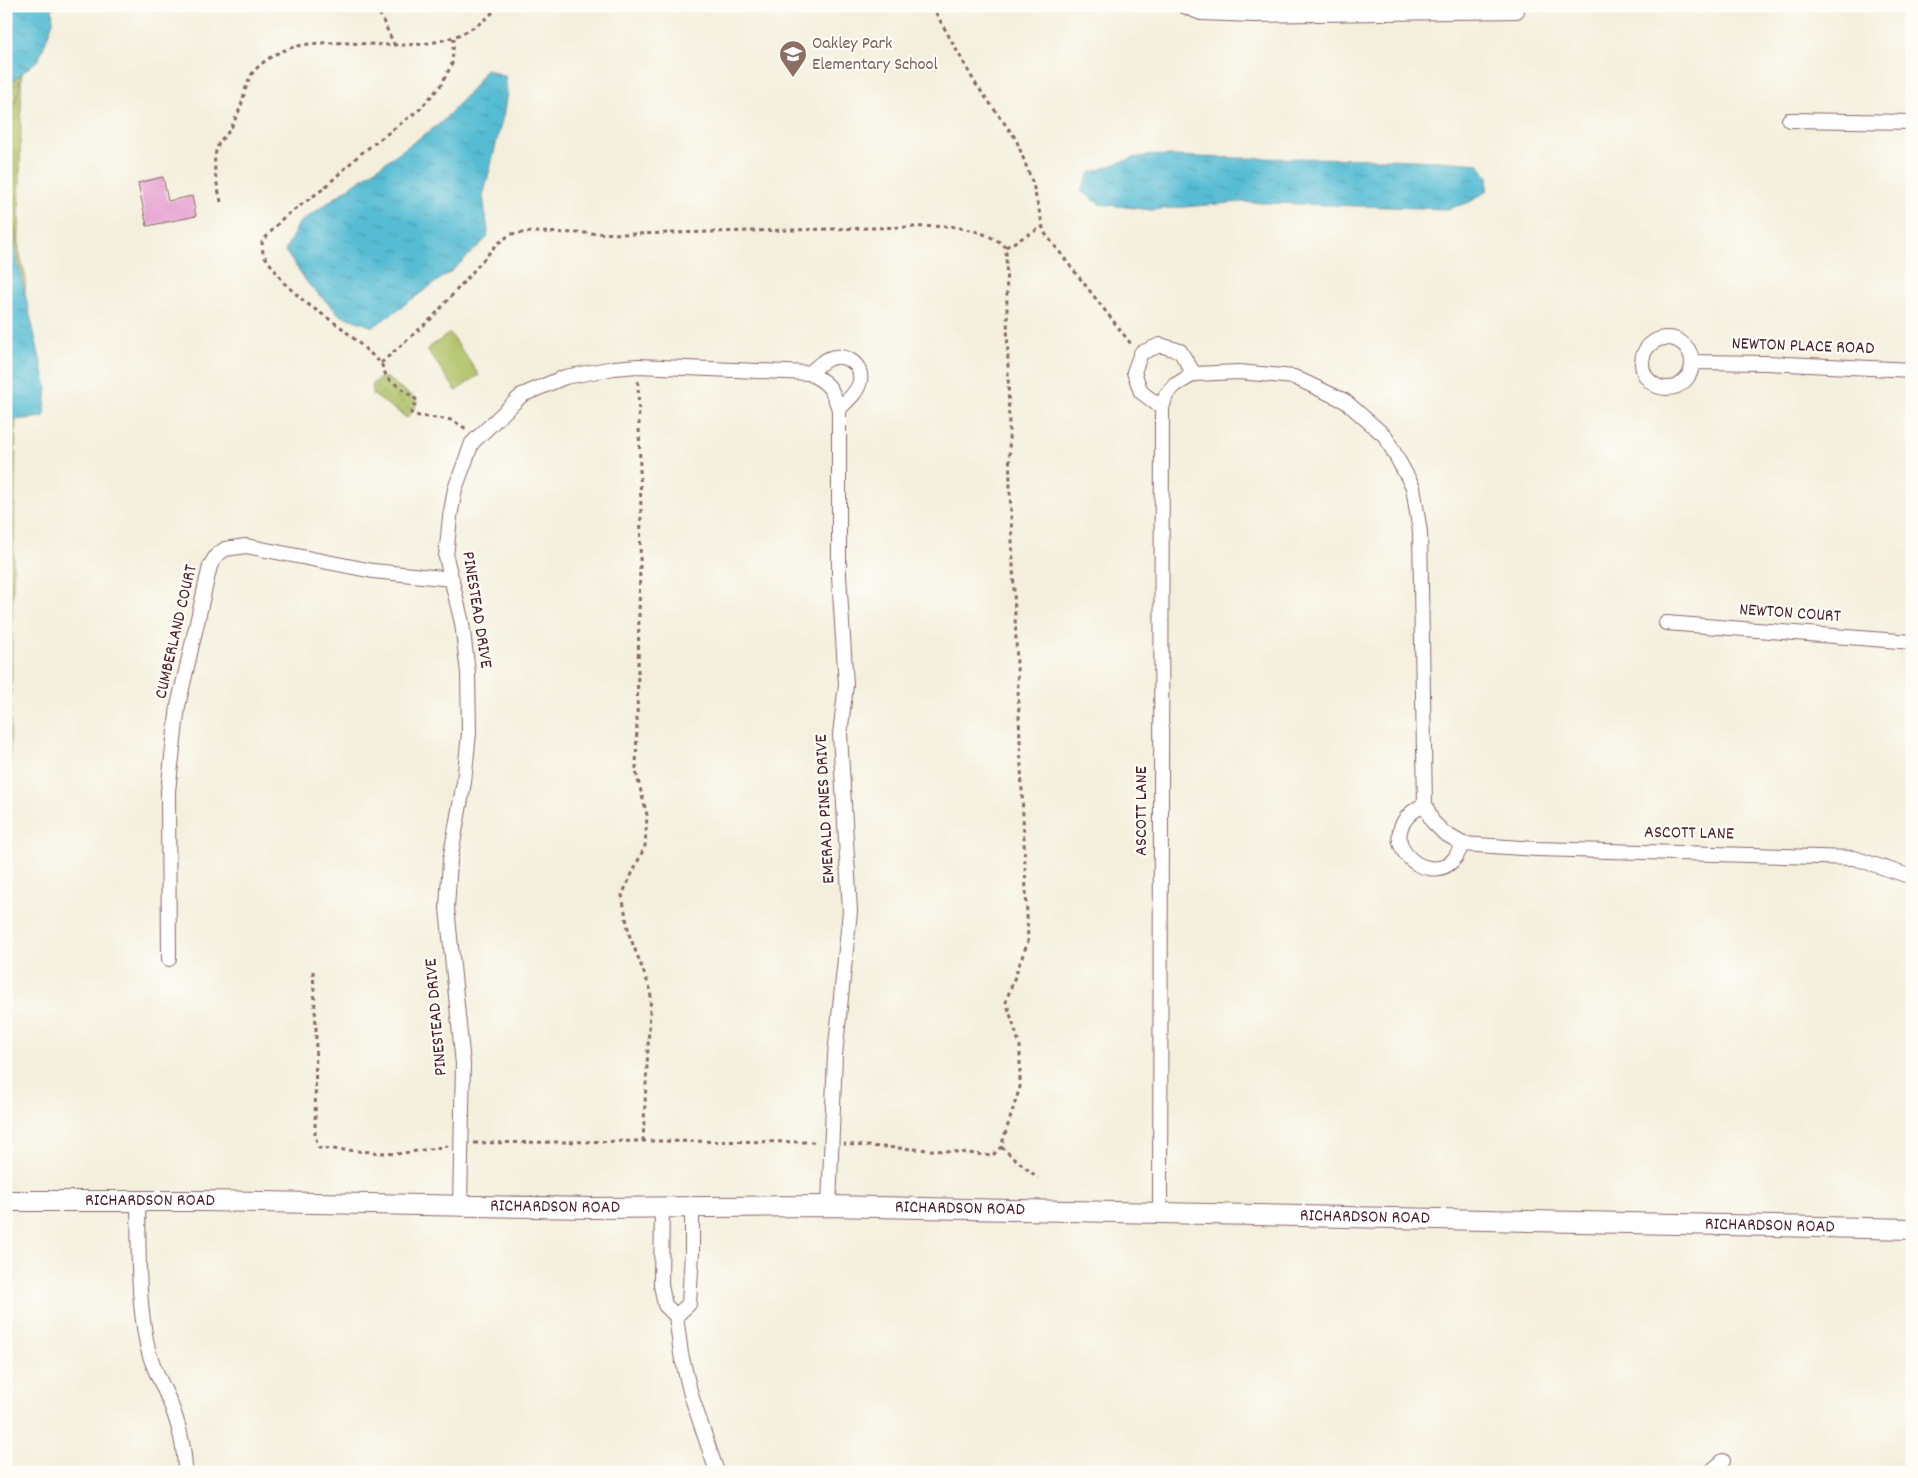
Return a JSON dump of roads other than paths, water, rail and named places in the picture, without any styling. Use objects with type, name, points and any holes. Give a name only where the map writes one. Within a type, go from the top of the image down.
[{"type":"street","points":[[1184,6],[1201,13],[1255,15],[1411,9],[1517,11]]},
{"type":"street","points":[[1789,120],[1912,122]]},
{"type":"street","points":[[1162,408],[1141,392],[1134,372],[1140,356],[1160,345],[1180,351],[1194,374]]},
{"type":"street","points":[[809,373],[827,359],[839,356],[851,360],[858,369],[860,381],[839,410]]},
{"type":"street","name":"NEWTON PLACE ROAD","points":[[1693,362],[1767,363],[1912,370]]},
{"type":"street","name":"PINESTEAD DRIVE","points":[[460,1205],[462,1144],[460,1108],[463,1064],[447,908],[450,860],[464,782],[469,733],[468,673],[462,623],[446,557],[455,489],[472,443],[522,395],[565,377],[614,368],[638,366],[809,373],[825,381]]},
{"type":"street","name":"ASCOTT LANE","points":[[1160,1214],[1162,408],[1166,395],[1175,385],[1194,374],[1239,372],[1294,377],[1345,401],[1384,436],[1413,487],[1420,532],[1425,804],[1432,822],[1444,833],[1463,844],[1547,850],[1854,858],[1912,877]]},
{"type":"street","name":"EMERALD PINES DRIVE","points":[[825,381],[834,393],[839,410],[839,576],[846,685],[840,734],[850,910],[835,1055],[829,1206]]},
{"type":"street","name":"CUMBERLAND COURT","points":[[169,959],[168,791],[177,715],[206,581],[216,556],[226,549],[246,546],[373,570],[452,579]]},
{"type":"street","name":"NEWTON COURT","points":[[1666,623],[1912,642]]},
{"type":"street","points":[[1425,804],[1410,812],[1400,826],[1400,843],[1408,858],[1422,867],[1440,868],[1454,859],[1463,844]]},
{"type":"street","name":"RICHARDSON ROAD","points":[[6,1201],[662,1207],[829,1206],[1912,1229]]},
{"type":"street","points":[[138,1201],[140,1293],[146,1343],[154,1369],[173,1409],[185,1457],[185,1472]]},
{"type":"street","points":[[662,1207],[661,1285],[665,1305],[676,1316],[681,1354],[691,1395],[717,1472]]},
{"type":"street","points":[[676,1316],[689,1304],[692,1207]]},
{"type":"street","points":[[1710,1472],[1723,1461]]},
{"type":"water","points":[[6,6],[52,6],[53,22],[39,59],[6,87]]},
{"type":"water","points":[[486,69],[505,76],[507,91],[504,112],[483,197],[488,231],[487,238],[453,270],[373,327],[340,315],[309,285],[285,251],[299,223],[441,123],[472,89]]},
{"type":"water","points":[[1153,155],[1235,158],[1398,159],[1479,164],[1488,177],[1487,191],[1470,202],[1448,209],[1240,202],[1151,210],[1100,204],[1081,191],[1090,173],[1133,158]]},
{"type":"water","points":[[6,211],[47,389],[44,417],[6,421]]},
{"type":"place","name":"Oakley Park Elementary School","points":[[793,78]]}]
